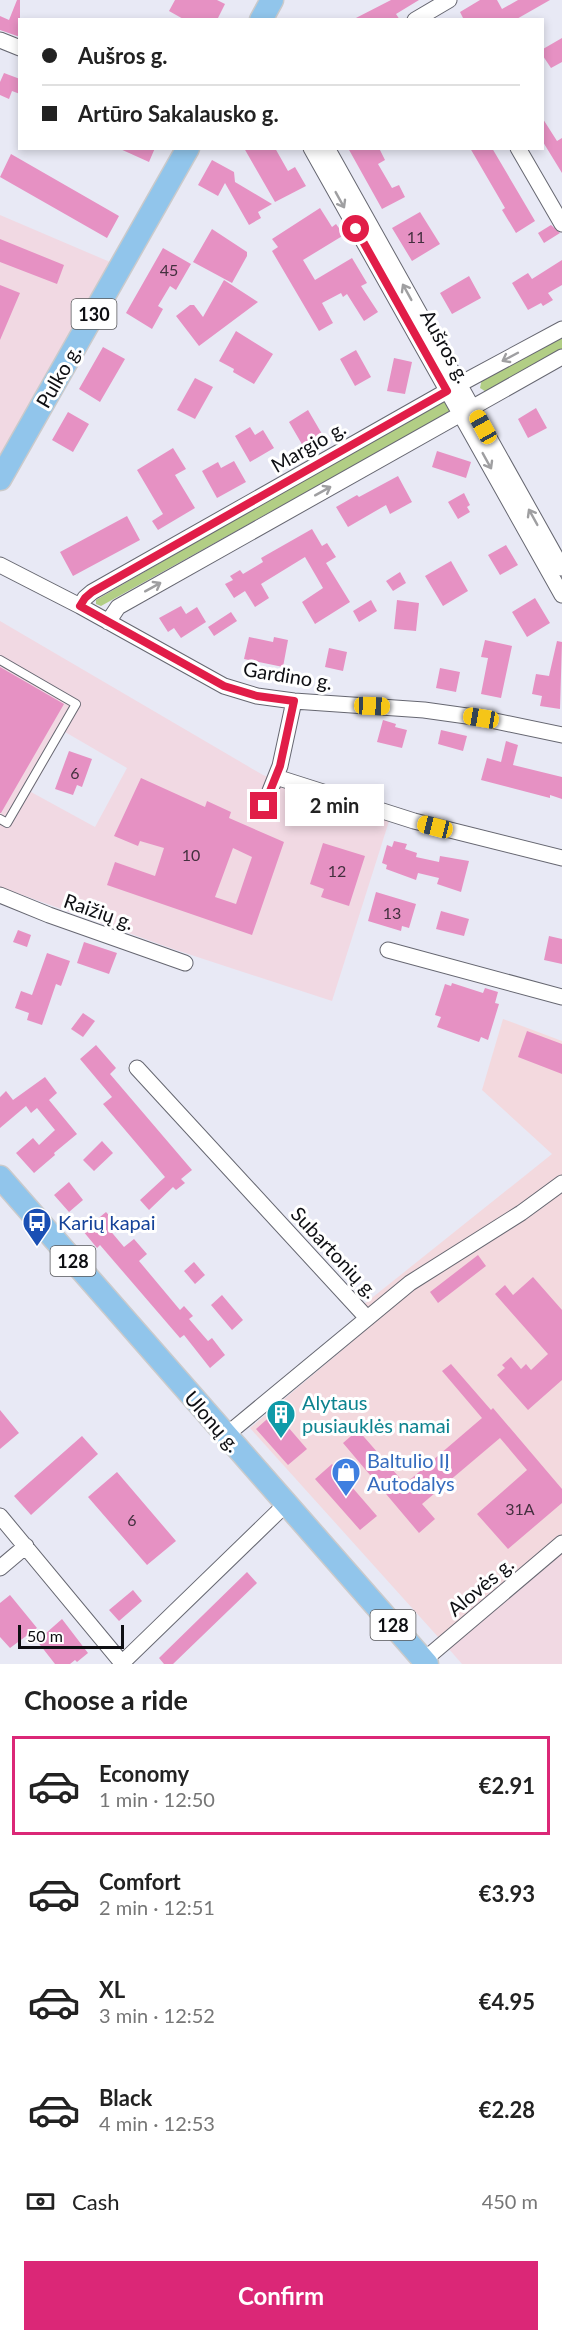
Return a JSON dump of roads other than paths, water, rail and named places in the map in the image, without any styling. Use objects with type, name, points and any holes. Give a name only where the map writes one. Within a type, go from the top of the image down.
[{"type":"main road","points":[[262,18],[272,0]]},
{"type":"main road","name":"Pulko g.","points":[[0,479],[187,150]]},
{"type":"main road","name":"Ulonų g.","points":[[0,1178],[425,1662]]},
{"type":"street","points":[[418,18],[449,0]]},
{"type":"street","points":[[0,40],[18,47]]},
{"type":"street","name":"Aušros g.","points":[[312,150],[562,568]]},
{"type":"street","name":"Aušros g.","points":[[328,150],[453,388]]},
{"type":"street","points":[[519,150],[562,224]]},
{"type":"street","name":"Margio g.","points":[[80,606],[92,592],[562,329]]},
{"type":"street","points":[[108,622],[118,607],[562,357]]},
{"type":"street","name":"Aušros g.","points":[[466,410],[562,596]]},
{"type":"street","name":"Gardino g.","points":[[0,565],[80,606],[224,686],[257,696],[294,701],[424,710],[481,718],[562,735]]},
{"type":"street","points":[[264,806],[280,766],[294,701]]},
{"type":"street","points":[[276,777],[414,821],[562,858]]},
{"type":"street","name":"Raižių g.","points":[[0,895],[49,915],[185,963]]},
{"type":"street","points":[[388,950],[562,997]]},
{"type":"street","name":"Subartonių g.","points":[[137,1068],[367,1318],[410,1283],[521,1213],[562,1183]]},
{"type":"street","points":[[225,1436],[367,1318]]},
{"type":"street","points":[[0,1516],[122,1663],[285,1505]]},
{"type":"street","name":"Alovės g.","points":[[425,1662],[562,1543]]},
{"type":"street","points":[[0,1568],[26,1546]]},
{"type":"lane","points":[[0,660],[76,705],[7,823],[0,819]]},
{"type":"place","name":"Karių kapai","points":[[37,1248]]},
{"type":"place","name":"Alytaus pusiauklės namai","points":[[281,1440]]},
{"type":"place","name":"Baltulio IĮ Autodalys","points":[[346,1498]]}]
